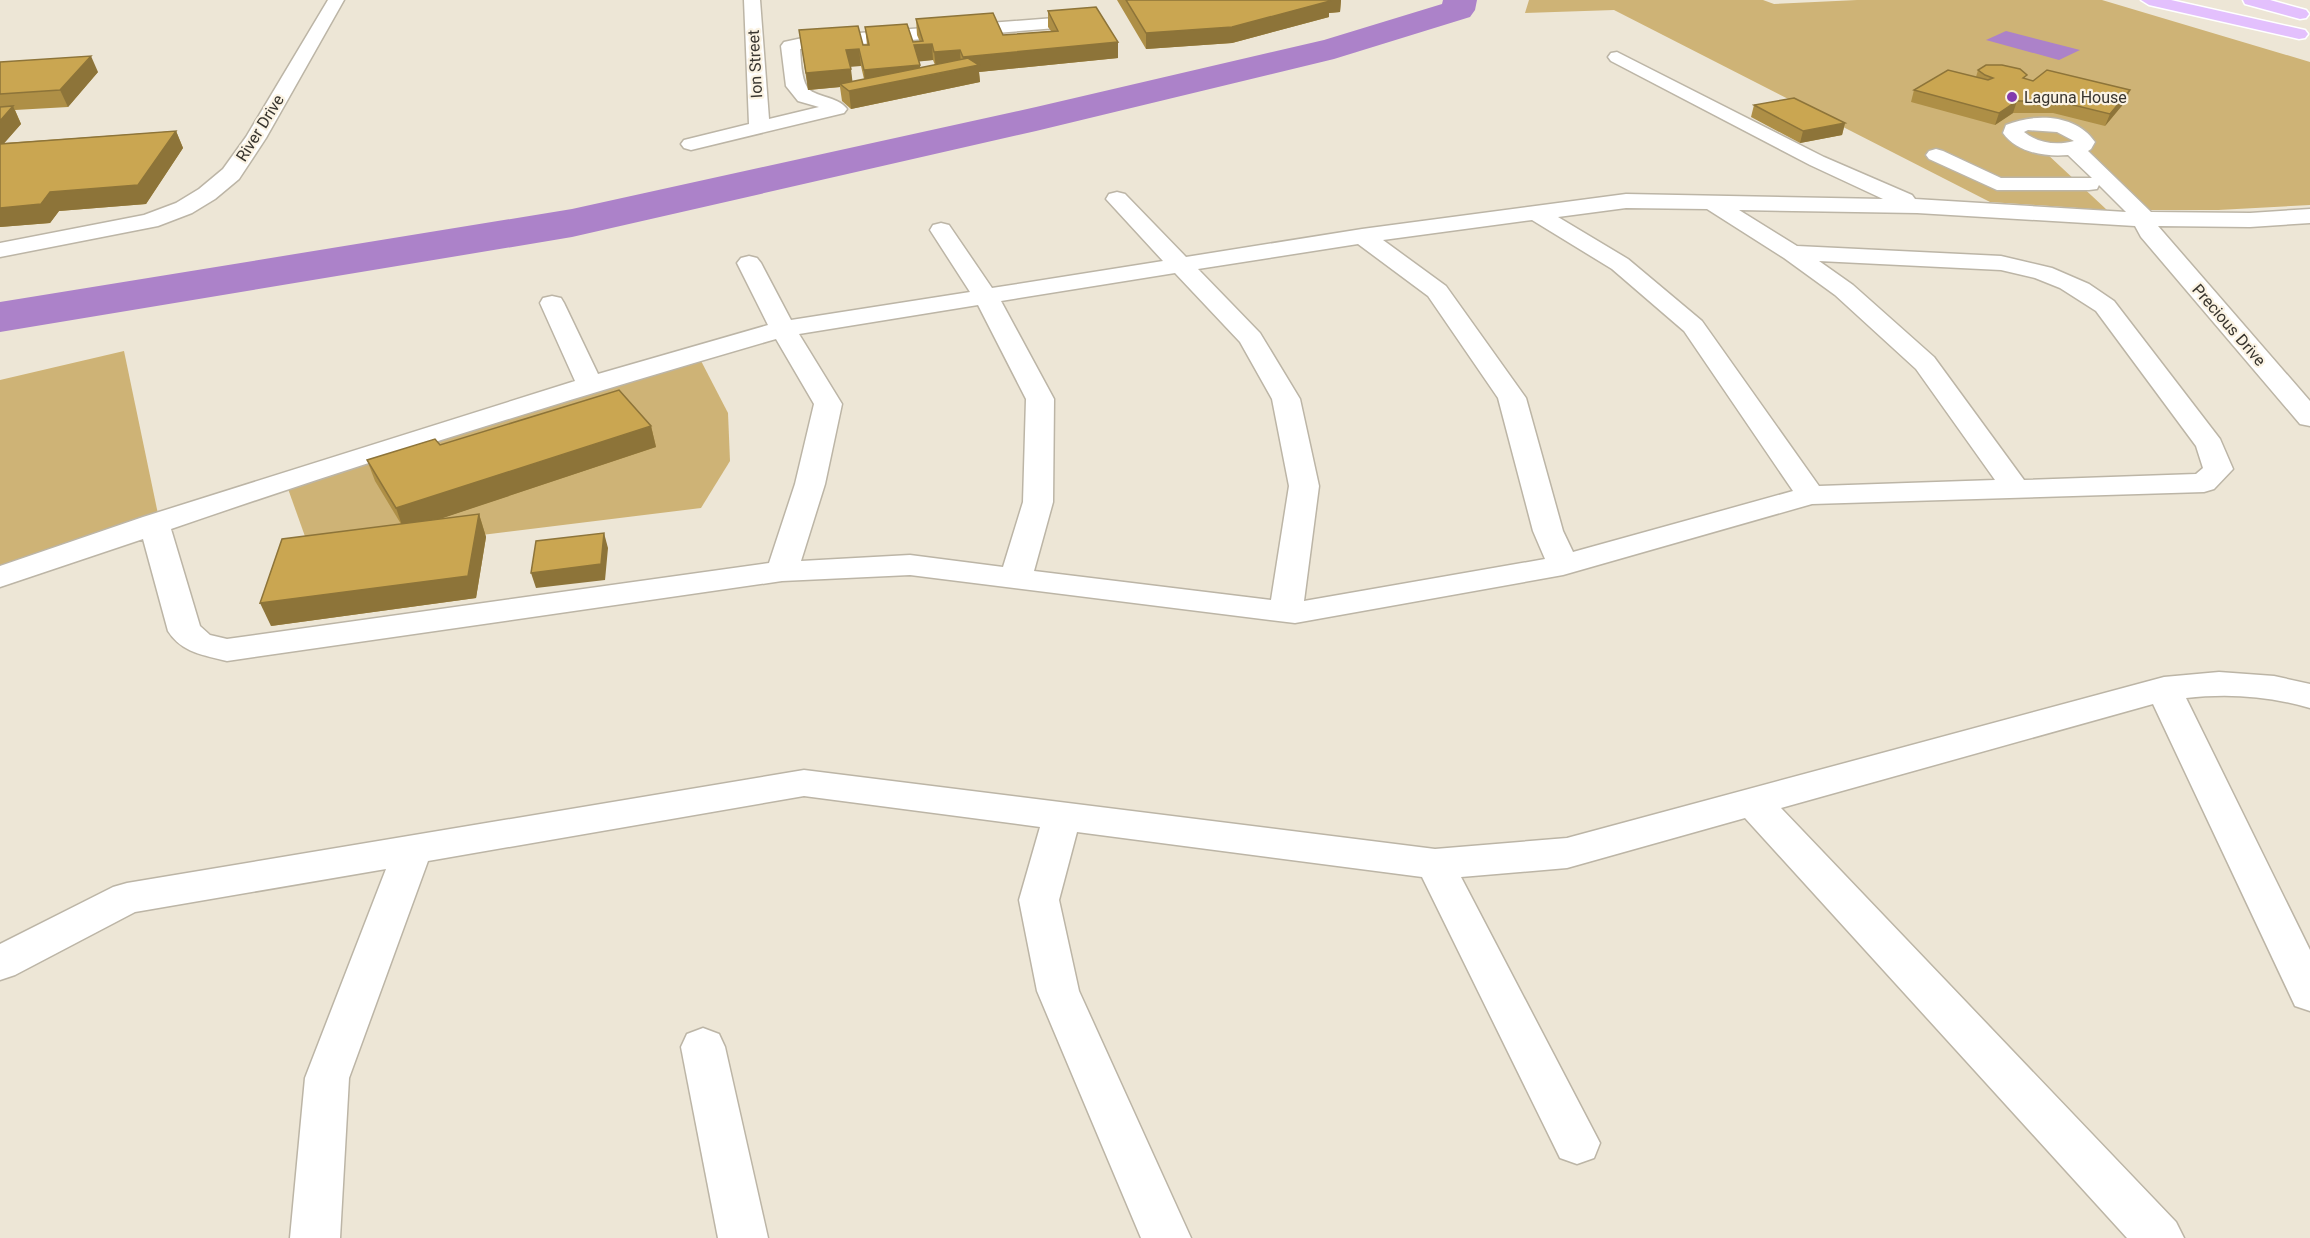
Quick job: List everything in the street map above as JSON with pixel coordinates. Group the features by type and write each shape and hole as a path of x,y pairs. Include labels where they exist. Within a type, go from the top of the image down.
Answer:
{"highway":[{"path":"2149,0 2304,36"},
{"path":"2180,0 2304,36"},
{"path":"2251,0 2310,16"},
{"path":"2264,0 2310,16"}],"street":[{"name":"River Drive","path":"0,250 150,221 184,208 207,194 231,174 256,138 336,0"},
{"name":"Ion Street","path":"752,0 759,128"},
{"name":"Ion Street","path":"691,144 837,109 818,99 805,97 796,86 790,46 807,42 1097,20"},
{"path":"1617,57 1817,161 1917,206"},
{"path":"2064,149 2113,186 2140,213 2139,223 2117,214 2089,184 2064,149"},
{"path":"1936,155 1997,184 2089,184"},
{"path":"2113,186 2144,186"},
{"path":"1117,199 1251,338 1286,399 1304,486 1286,612"},
{"path":"7,576 154,523 590,385 783,329 1362,237 1626,201 1917,206 2139,223 2310,216"},
{"path":"1711,202 1792,253 1844,290 1925,363 2016,489"},
{"path":"1536,213 1620,264 1693,326 1811,495"},
{"name":"Precious Drive","path":"2139,223 2310,418"},
{"path":"941,230 986,297 1040,399 1038,502 1016,578"},
{"path":"1362,237 1437,291 1512,398 1548,531 1563,565"},
{"path":"154,523 185,631 199,644 227,650 782,571 910,565 1295,613 1563,565 1811,495 2204,483 2218,469 2210,445 2105,306 2086,290 2059,277 2030,268 2001,263 1792,253"},
{"path":"749,263 783,329 828,404 810,484 782,571"},
{"path":"552,303 590,385"},
{"path":"0,963 127,898 804,783 1435,864 1567,853 2164,689 2196,684 2250,685 2310,696"},
{"path":"2164,689 2310,994"},
{"path":"1752,801 2159,1238"},
{"path":"1063,816 1051,850 1040,900 1058,992 1167,1238"},
{"path":"315,1238 327,1078 414,849"},
{"path":"1435,864 1577,1143"},
{"path":"703,1047 743,1238"}],"shaded area":[{"path":"1529,0 1763,0 1774,4 1857,0 2102,0 2310,62 2310,205 2218,210 2147,210 2088,152 2046,153 2107,210 1990,202 1614,10 1525,13"},
{"path":"2006,31 2080,50 2059,60 1986,40"},
{"path":"124,351 158,514 0,567 0,380"},
{"path":"699,357 728,413 730,461 701,508 312,556 287,486"}],"building":[{"path":"1126,0 1330,1 1232,27 1146,33"},
{"path":"1096,7 1118,42 963,57 960,50 934,52 932,44 914,45 920,65 864,70 859,49 846,50 851,69 806,73 799,30 858,26 863,45 869,45 865,27 907,24 913,42 923,41 916,19 993,13 1003,35 1058,31 1048,11"},
{"path":"91,56 60,90 0,94 0,62"},
{"path":"968,58 979,65 849,91 840,84"},
{"path":"1986,65 2002,65 2020,69 2027,75 2023,78 2033,81 2047,70 2130,90 2110,114 2057,101 2017,101 1999,113 1914,90 1948,70 1988,80 1993,78 1978,70"},
{"path":"1794,98 1845,123 1803,131 1754,105"},
{"path":"13,106 0,121 0,107"},
{"path":"176,131 138,185 50,192 41,204 0,208 0,144"},
{"path":"619,390 651,426 396,508 367,460 435,439 440,445"},
{"path":"479,514 468,576 260,603 282,539"},
{"path":"604,533 601,564 531,573 536,541"}],"waterway":[{"path":"0,317 572,223 1036,119 1334,48 1458,10 1460,0"}],"place":[{"name":"Laguna House","path":"2012,97"}]}
